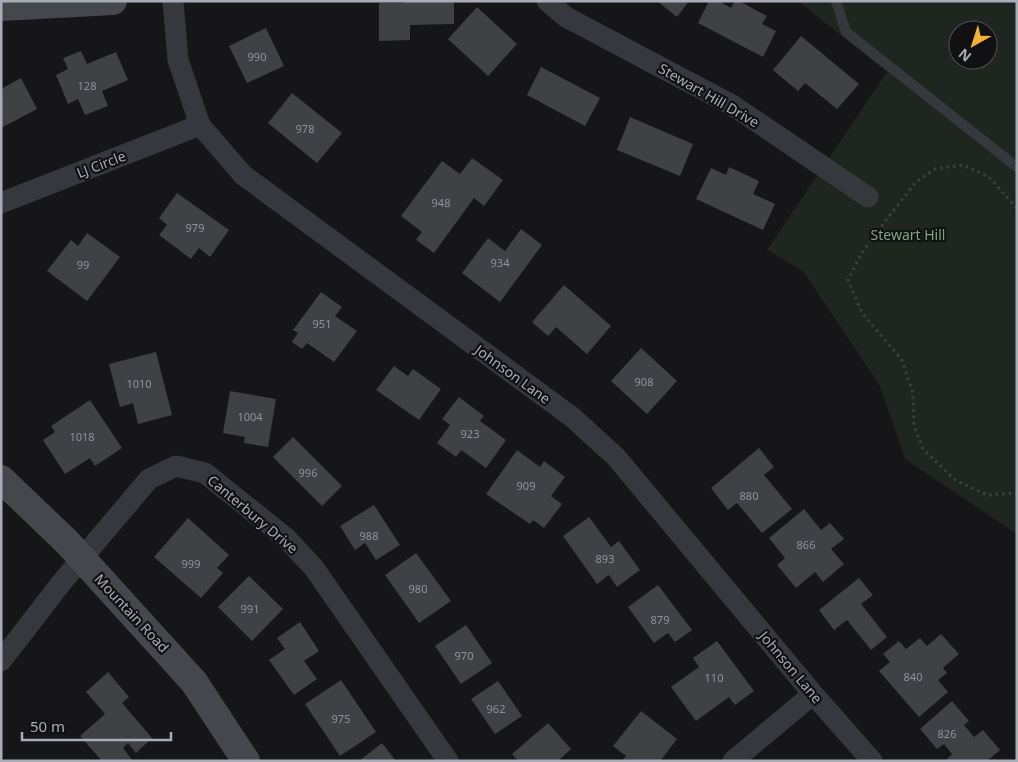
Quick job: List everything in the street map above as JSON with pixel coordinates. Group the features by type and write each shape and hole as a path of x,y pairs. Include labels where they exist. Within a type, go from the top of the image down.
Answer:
{"street":[{"path":"13,5 114,1"},
{"name":"Johnson Lane","path":"173,1 178,60 200,125 243,174 572,417 616,457 813,694 872,761"},
{"name":"Stewart Hill Drive","path":"547,1 566,17 732,105 868,196"},
{"name":"LJ Circle","path":"1,203 200,125"},
{"name":"Canterbury Drive","path":"1,661 148,479 176,466 205,474 286,538 314,568 448,761"},
{"name":"Mountain Road","path":"1,479 66,541 194,682 246,761"},
{"path":"733,761 813,694"}],"lane":[{"path":"836,1 846,32 1017,167"}],"path":[{"path":"1017,208 989,178 963,165 935,169 916,182 890,215 861,254 848,280 862,313 902,360 913,393 914,426 923,449 955,480 987,495 1017,493"}],"green space":[{"name":"Stewart Hill","path":"798,1 1017,1 1017,534 905,459 880,386 803,271 767,250 887,72"}],"building":[{"path":"404,1 454,1 454,24 410,25 410,40 379,41 379,3 404,3"},
{"path":"657,1 689,1 677,17"},
{"path":"709,1 719,1 731,8 735,1 739,1 767,16 762,24 776,31 763,57 698,23"},
{"path":"477,7 517,44 488,76 448,39"},
{"path":"266,28 284,66 247,83 229,46"},
{"path":"801,36 859,84 837,109 805,83 798,91 773,70"},
{"path":"81,51 87,64 116,52 128,80 102,91 108,106 85,115 78,99 68,104 56,75 68,69 63,58"},
{"path":"541,67 600,98 585,126 527,95"},
{"path":"21,78 37,109 1,128 1,89"},
{"path":"292,93 342,133 317,163 268,123"},
{"path":"630,117 693,144 680,176 617,150"},
{"path":"472,158 503,180 484,206 474,198 434,253 416,240 422,232 401,216 442,161 460,174"},
{"path":"729,167 759,181 753,194 775,204 763,230 696,199 711,168 726,175"},
{"path":"177,193 229,230 210,257 199,248 191,259 159,235 167,225 159,218"},
{"path":"521,229 542,245 500,302 462,273 488,238 505,251"},
{"path":"87,233 120,257 87,301 47,271 71,240 78,246"},
{"path":"564,285 611,326 587,354 556,327 548,336 532,322"},
{"path":"321,292 342,307 335,316 357,331 334,362 307,343 302,349 292,342 298,333 293,330"},
{"path":"641,348 677,381 647,414 611,381"},
{"path":"156,352 172,415 138,424 133,403 120,407 109,364"},
{"path":"394,366 408,376 413,369 441,389 419,420 376,390"},
{"path":"230,391 276,399 268,447 244,443 245,437 223,433"},
{"path":"459,397 484,416 480,421 506,440 486,468 461,450 456,457 437,443 450,425 442,419"},
{"path":"90,400 122,448 95,466 90,458 65,474 43,440 55,432 51,426"},
{"path":"293,437 342,486 322,506 273,457"},
{"path":"759,448 774,467 764,475 792,509 762,533 737,503 728,510 711,488"},
{"path":"517,450 540,467 544,461 565,477 551,496 562,504 544,528 533,520 530,524 486,494"},
{"path":"374,505 400,545 376,560 365,543 355,550 340,526"},
{"path":"804,509 821,530 830,523 844,539 831,549 844,564 823,582 815,572 796,588 777,565 785,558 769,538"},
{"path":"589,517 611,547 619,541 640,570 617,587 609,575 597,584 563,536"},
{"path":"188,518 229,555 217,568 223,573 201,598 154,557"},
{"path":"416,553 451,601 419,623 385,575"},
{"path":"249,576 283,609 252,641 218,607"},
{"path":"859,578 873,595 861,604 887,637 871,650 847,620 834,630 819,610"},
{"path":"658,585 692,630 675,642 668,633 654,643 628,607"},
{"path":"300,622 319,651 304,661 317,679 294,695 269,660 285,649 277,638"},
{"path":"466,625 492,663 461,684 435,646"},
{"path":"941,634 959,654 943,668 947,673 938,680 948,692 919,717 879,671 890,662 883,654 899,641 906,649 920,638 927,646"},
{"path":"717,641 754,691 735,705 729,697 696,721 671,687 699,667 693,658"},
{"path":"108,672 129,697 122,703 152,738 136,753 128,743 123,748 133,761 102,761 80,736 105,714 86,692"},
{"path":"341,680 376,732 340,756 305,704"},
{"path":"498,681 522,716 495,734 471,699"},
{"path":"952,701 969,721 964,725 974,737 983,730 1000,750 987,761 945,761 952,754 944,744 937,749 920,729"},
{"path":"641,711 677,739 660,761 622,761 626,756 613,746"},
{"path":"548,723 571,749 558,761 518,761 512,754"},
{"path":"382,743 396,761 359,761"}]}
